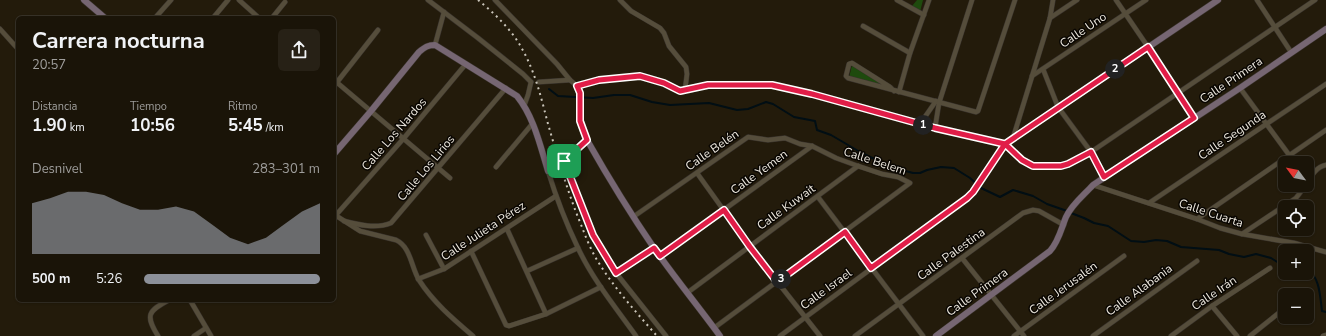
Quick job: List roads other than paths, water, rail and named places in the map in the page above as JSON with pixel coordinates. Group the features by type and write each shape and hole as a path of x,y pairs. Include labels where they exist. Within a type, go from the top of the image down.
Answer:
{"street":[{"path":"84,0 100,16"},
{"path":"157,16 171,0"},
{"path":"215,16 228,0"},
{"path":"238,0 257,16"},
{"path":"428,0 535,82 570,80"},
{"path":"495,0 577,86 580,93 580,121 587,140 633,217 654,248 720,336"},
{"path":"620,0 631,11 660,28 664,33 669,46 686,67 688,74 685,90"},
{"path":"897,0 924,15"},
{"path":"896,91 929,0"},
{"path":"920,124 942,97 972,0"},
{"path":"896,91 852,63 849,64 846,76 848,78 896,91 937,102 976,112 980,109 1015,0"},
{"path":"1013,138 1050,18 1053,0"},
{"path":"1050,18 1077,0"},
{"path":"1116,0 1194,118"},
{"name":"Calle Uno","path":"1032,76 1146,0"},
{"path":"1005,144 1218,0"},
{"path":"1257,0 1291,52"},
{"path":"577,86 599,80 640,76 664,83 678,90 708,85 772,85 812,94 935,128 1005,144 1022,160 1033,166 1061,166 1091,152 1177,92 1315,0"},
{"path":"274,16 285,2"},
{"path":"435,45 444,12"},
{"path":"863,26 910,53"},
{"path":"0,29 16,47"},
{"name":"Calle Primera","path":"936,336 1050,251 1057,242 1067,216 1074,205 1093,185 1326,29"},
{"path":"336,82 378,30"},
{"path":"336,152 419,52 426,46 435,45 465,65 516,94 533,123 556,196 578,248 601,287 636,336"},
{"name":"Calle Los Nardos","path":"336,213 404,138 465,65"},
{"path":"1043,69 1058,107 1091,152 1104,177"},
{"path":"524,106 535,82"},
{"path":"336,84 404,138 450,178"},
{"name":"Calle Segunda","path":"1149,203 1326,84"},
{"name":"Calle Los Lirios","path":"344,221 363,226 391,224 506,88"},
{"path":"1240,88 1289,155"},
{"path":"935,128 937,102"},
{"path":"496,167 533,123"},
{"path":"1197,219 1326,130"},
{"name":"Calle Belén","path":"633,217 748,137 768,140 785,138 800,144 812,146"},
{"path":"548,171 564,161 587,140"},
{"name":"Calle Israel","path":"780,336 967,198 973,192 1005,144"},
{"name":"Calle Belem","path":"812,146 836,158 882,174 898,177 910,183 845,232"},
{"name":"Calle Yemen","path":"660,256 812,146"},
{"path":"564,161 593,235 616,273 666,336"},
{"path":"1314,171 1326,165"},
{"name":"Calle Kuwait","path":"687,293 858,166"},
{"path":"697,173 750,247 820,336"},
{"name":"Calle Cuarta","path":"1093,185 1220,228 1242,234 1294,243 1326,252"},
{"path":"1242,234 1296,198 1300,192"},
{"name":"Calle Julieta Pérez","path":"418,279 444,269 556,196"},
{"path":"818,197 923,336"},
{"name":"Calle Palestina","path":"855,336 1023,213 1033,210 1038,211 1064,224"},
{"path":"336,215 360,231 396,240 402,243 418,279 438,304 473,336"},
{"path":"507,229 546,314"},
{"path":"714,328 845,232"},
{"path":"426,235 444,269"},
{"path":"527,271 578,248"},
{"path":"616,273 654,248"},
{"path":"471,251 506,325 509,326 546,314 601,287"},
{"name":"Calle Jerusalén","path":"1014,336 1124,256"},
{"path":"962,258 1024,336"},
{"name":"Calle Alabania","path":"1093,336 1197,261"},
{"name":"Calle Irán","path":"1171,336 1212,306 1270,268"},
{"path":"158,336 149,317 153,310 166,302"},
{"path":"191,302 211,336"},
{"path":"1212,306 1237,336"},
{"path":"1250,336 1278,314"},
{"path":"194,336 206,328"}],"waterway":[{"path":"549,89 558,96 593,98 614,95 630,95 652,102 670,105 709,103 737,110 748,109 766,102 773,104 794,117 815,121 817,130 831,135 860,152 891,167 913,173 920,173 941,167 954,168 970,178 981,188 1000,197 1013,190 1033,196 1047,204 1067,211"},
{"path":"1071,213 1094,223 1108,226 1131,241 1167,241 1181,247 1219,250 1244,257 1256,254 1271,258 1278,262"},
{"path":"1314,276 1320,293 1322,311 1326,312"}],"railway":[{"path":"478,0 507,28 526,56 537,84 568,189 585,235 595,256 618,290 657,336"}]}
